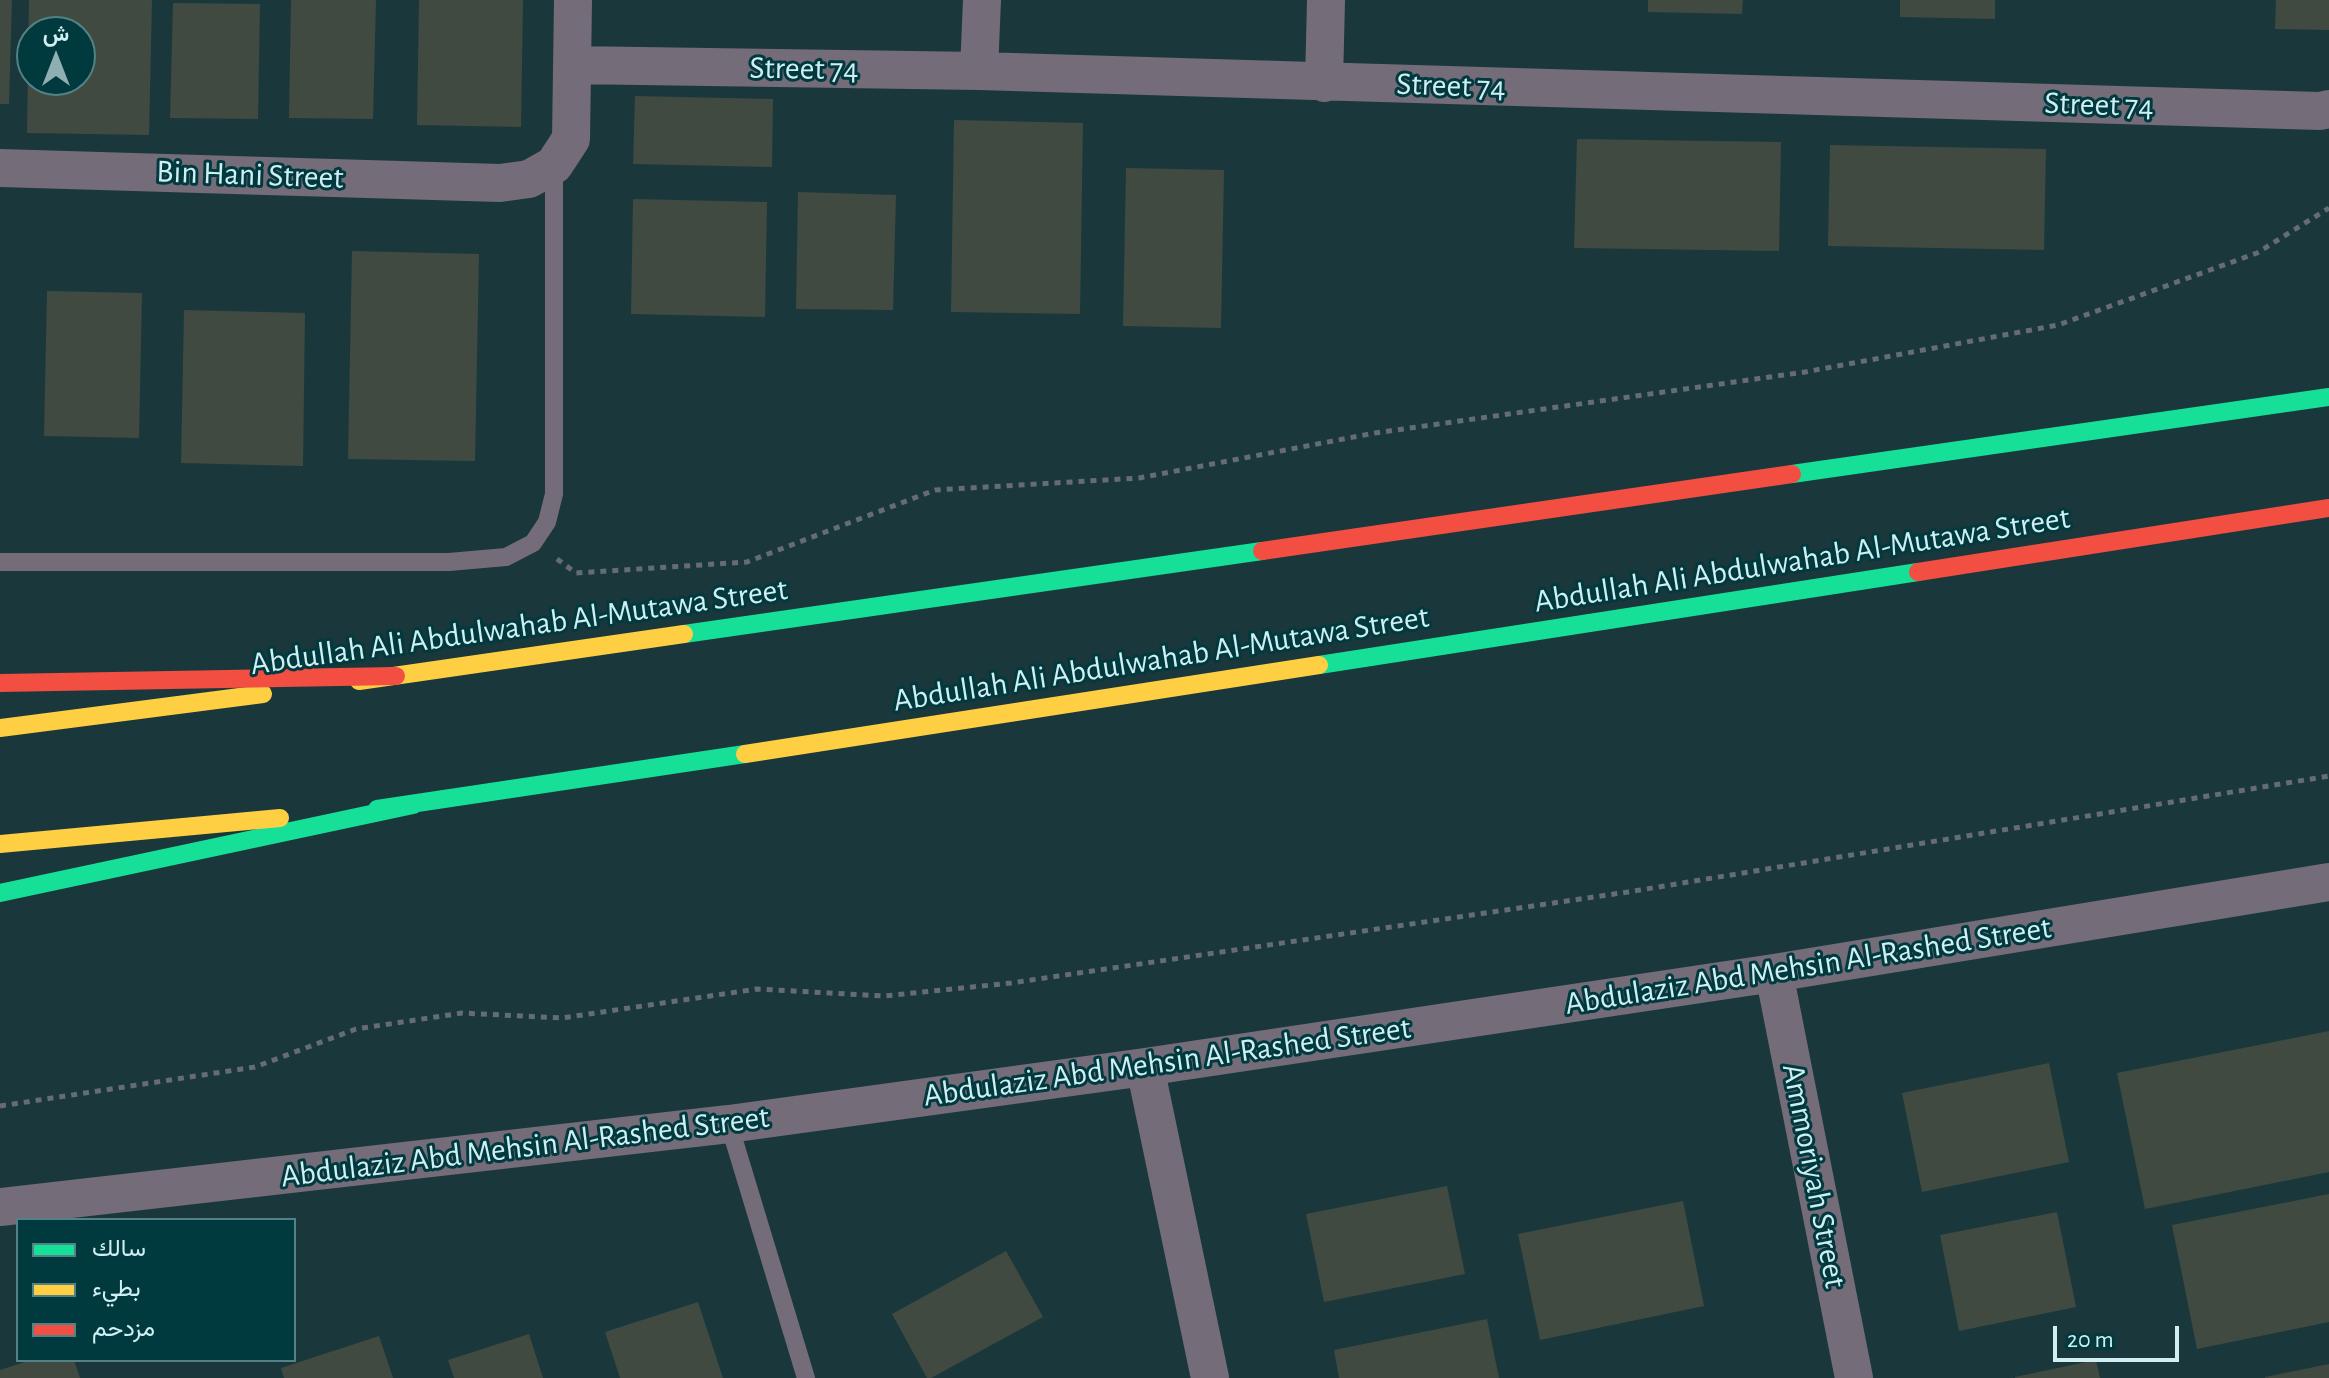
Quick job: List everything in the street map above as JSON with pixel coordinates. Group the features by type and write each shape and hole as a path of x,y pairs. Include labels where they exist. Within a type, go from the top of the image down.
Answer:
{"main road":[{"path":"2270,406 2329,388"},
{"name":"Abdullah Ali Abdulwahab Al-Mutawa Street","path":"0,728 396,676 2329,397"},
{"name":"Abdullah Ali Abdulwahab Al-Mutawa Street","path":"0,844 413,805 2329,508"},
{"path":"0,683 396,676"},
{"path":"0,893 413,805"}],"street":[{"path":"554,165 571,139 573,0"},
{"path":"979,71 982,0"},
{"path":"1324,83 1326,0"},
{"name":"Street 74","path":"573,65 979,71 2329,109"},
{"name":"Bin Hani Street","path":"0,168 500,183 529,179 554,165"},
{"name":"Abdulaziz Abd Mehsin Al-Rashed Street","path":"0,1207 729,1124 1145,1067 1774,973 2329,882"},
{"name":"Ammoriyah Street","path":"1774,973 1854,1378"},
{"path":"1145,1067 1210,1378"}],"lane":[{"path":"0,562 449,562 506,557 533,543 547,522 554,494 554,165"},
{"path":"729,1124 806,1378"}],"path":[{"path":"533,543 576,573 747,562 935,490 1139,478 1375,433 1805,372 2058,325 2257,253 2329,208"},
{"path":"0,1106 255,1067 356,1029 462,1013 562,1018 757,989 884,996 1011,983 1643,890 2329,776"}],"building":[{"path":"0,0 12,0 9,104 0,104"},
{"path":"29,0 152,0 149,135 27,133 28,96 96,96 96,16 29,16"},
{"path":"291,0 376,0 373,119 289,118"},
{"path":"419,0 523,0 521,127 417,125"},
{"path":"1648,0 1743,0 1742,14 1648,12"},
{"path":"1900,0 1995,0 1995,19 1900,17"},
{"path":"2276,0 2329,0 2329,30 2275,29"},
{"path":"173,3 260,4 258,119 170,118"},
{"path":"635,96 773,99 772,167 633,164"},
{"path":"954,120 1083,123 1080,314 951,312"},
{"path":"1577,139 1781,142 1779,251 1574,248"},
{"path":"1830,145 2046,149 2044,250 1828,246"},
{"path":"1126,168 1224,170 1221,328 1123,326"},
{"path":"798,192 896,195 893,310 796,309"},
{"path":"633,199 767,202 765,317 631,314"},
{"path":"352,251 479,254 475,461 348,459"},
{"path":"47,291 142,293 139,438 44,436"},
{"path":"184,310 305,313 303,466 181,463"},
{"path":"2329,1031 2329,1172 2145,1209 2117,1073"},
{"path":"2049,1063 2069,1162 1922,1192 1902,1093"},
{"path":"1447,1186 1465,1274 1324,1302 1306,1214"},
{"path":"2329,1194 2329,1322 2197,1349 2172,1225"},
{"path":"1683,1201 1704,1306 1540,1340 1518,1234"},
{"path":"2057,1212 2076,1307 1959,1331 1940,1235"},
{"path":"1006,1251 1043,1317 927,1378 892,1314"},
{"path":"698,1302 723,1378 620,1378 605,1332"},
{"path":"1487,1319 1499,1378 1339,1378 1334,1350"},
{"path":"529,1334 543,1378 454,1378 448,1360"},
{"path":"379,1336 393,1378 284,1378 281,1368"},
{"path":"2096,1360 2100,1378 2015,1378 2015,1377"},
{"path":"25,1362 75,1362 80,1378 0,1378 0,1370"},
{"path":"2329,1364 2329,1378 2265,1378 2265,1377"}],"traffic: fast":[{"path":"1792,474 2329,397"},
{"path":"684,634 1262,551"},
{"path":"1319,665 1918,572"},
{"path":"377,809 745,754"},
{"path":"0,893 413,805"}],"traffic: slow":[{"path":"359,681 684,634"},
{"path":"745,754 1319,665"},
{"path":"0,728 263,694"},
{"path":"0,844 280,818"}],"traffic: jam":[{"path":"1262,551 1792,474"},
{"path":"1918,572 2329,508"},
{"path":"0,683 396,676"}]}
